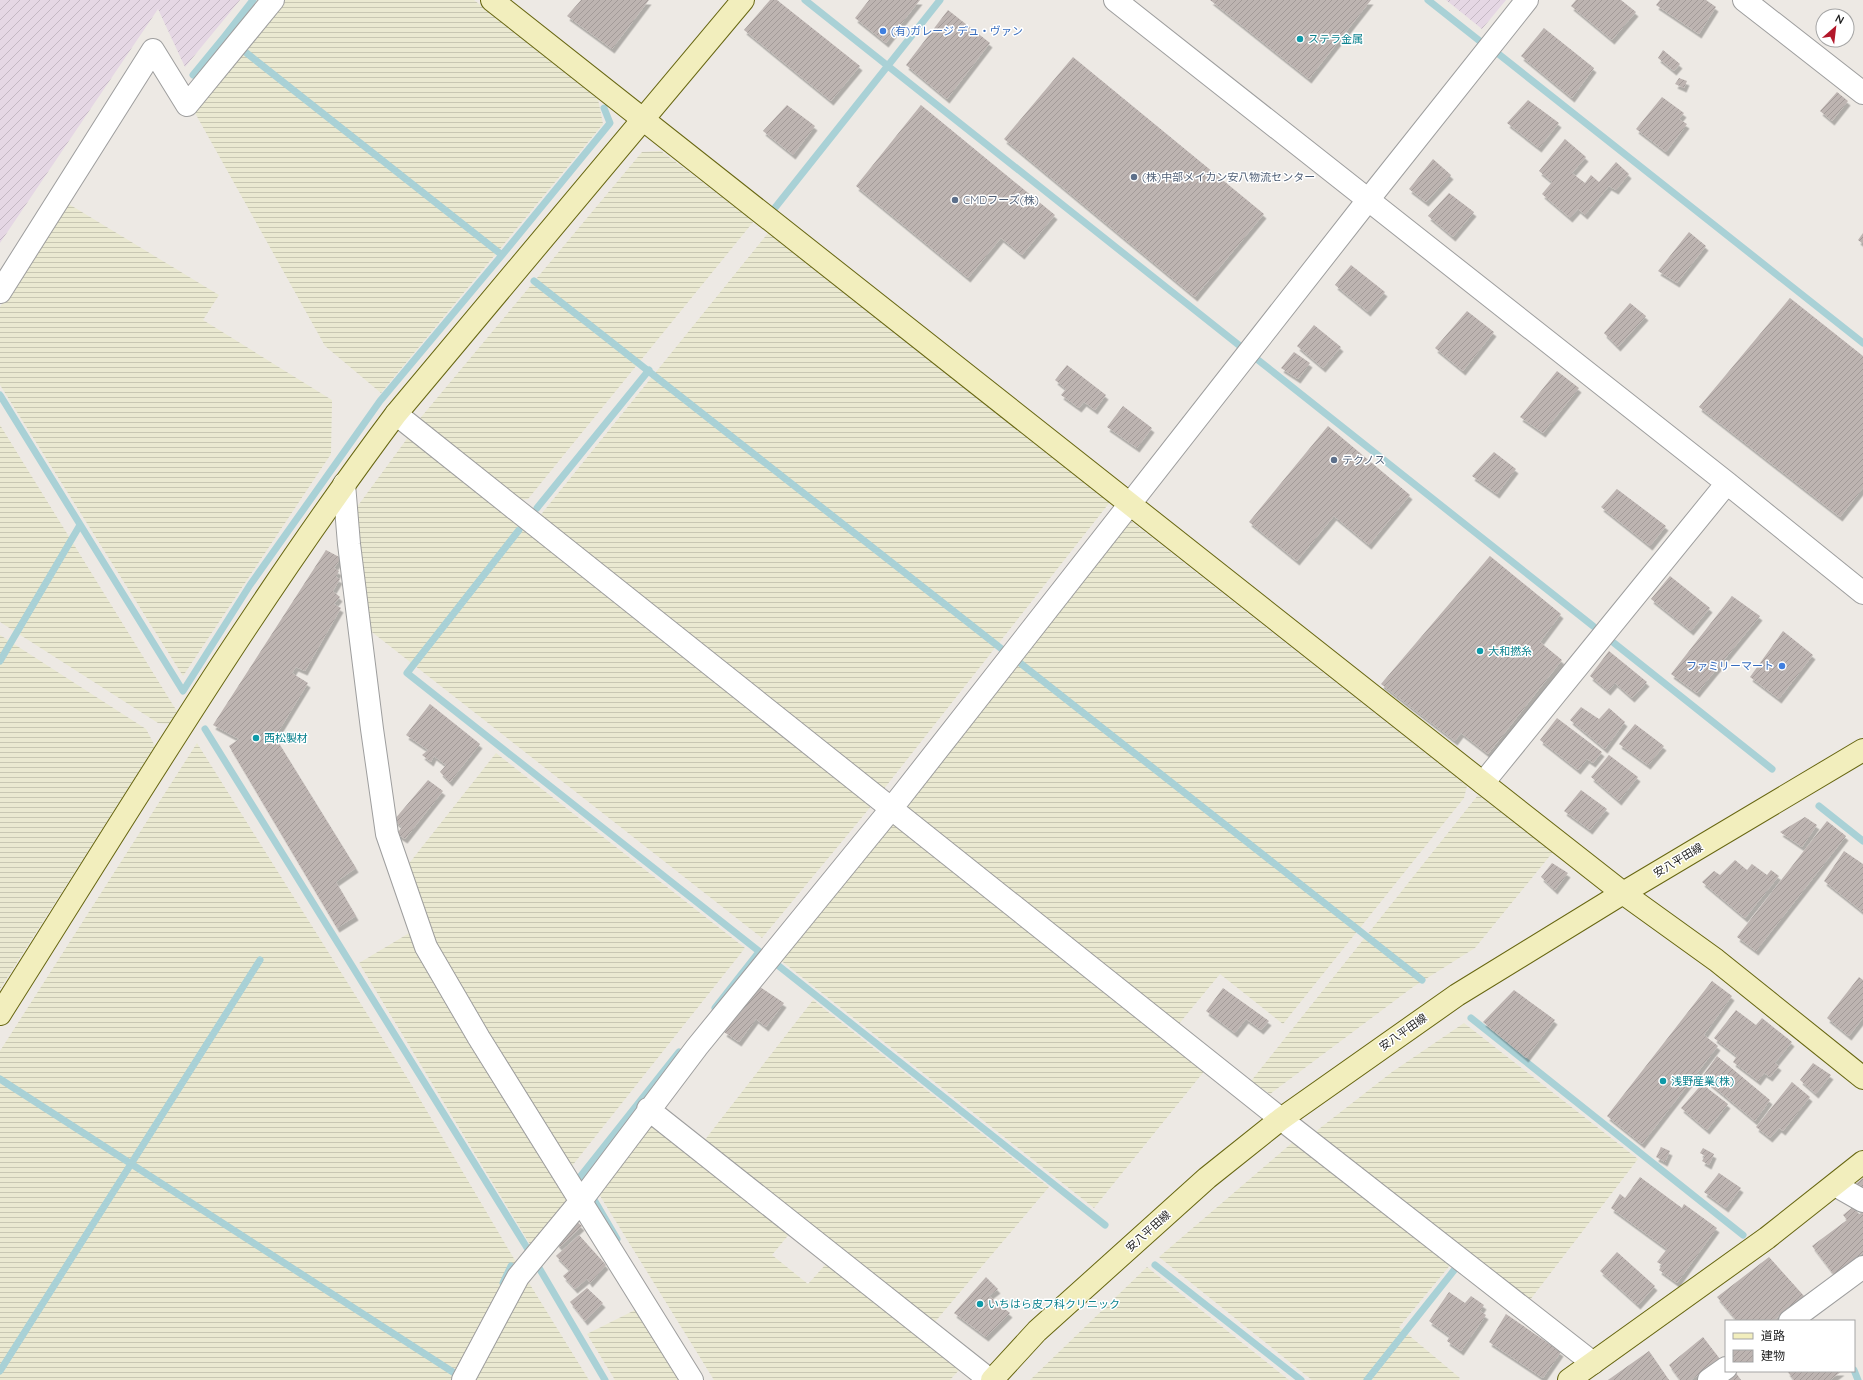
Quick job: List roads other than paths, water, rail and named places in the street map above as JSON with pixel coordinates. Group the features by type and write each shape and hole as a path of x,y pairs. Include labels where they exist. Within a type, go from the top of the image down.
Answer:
{"street":[{"path":"0,292 153,50 187,106 273,0"},
{"path":"492,0 1483,783 1623,892 1716,960 1863,1078"},
{"path":"0,1014 281,574 344,484 396,414 743,0"},
{"path":"1115,0 1727,483 1863,593"},
{"path":"463,1380 518,1277 580,1202 648,1109 892,809 1368,200 1527,0"},
{"path":"1744,0 1863,93"},
{"path":"396,414 1281,1119 1593,1363"},
{"path":"1483,783 1727,483"},
{"path":"344,484 349,544 372,729 387,834 426,947 479,1038 692,1380"},
{"name":"安八平田線","path":"991,1380 1049,1320 1207,1178 1281,1119 1457,995 1623,892 1863,750"},
{"path":"648,1109 991,1380"},
{"path":"1569,1380 1767,1238 1863,1162"},
{"path":"1835,1184 1863,1201"},
{"path":"1791,1320 1863,1267"},
{"path":"1710,1380 1725,1369"}],"waterway":[{"path":"253,0 225,36 502,255 610,123 604,108"},
{"path":"805,0 1240,346"},
{"path":"774,209 940,0"},
{"path":"1428,0 1481,42"},
{"path":"193,75 225,36"},
{"path":"1496,52 1863,343"},
{"path":"0,395 183,691 250,585 380,401 502,255"},
{"path":"534,281 1003,650"},
{"path":"1253,356 1593,626"},
{"path":"537,508 649,370"},
{"path":"0,661 80,525"},
{"path":"519,530 407,673 765,956"},
{"path":"1614,643 1772,769"},
{"path":"1015,659 1422,980"},
{"path":"205,729 529,1251"},
{"path":"1819,806 1863,841"},
{"path":"715,1008 759,952"},
{"path":"0,1371 260,960"},
{"path":"775,963 1105,1225"},
{"path":"1471,1018 1743,1235"},
{"path":"583,1183 580,1177 679,1052"},
{"path":"0,1079 462,1378"},
{"path":"593,1198 617,1239"},
{"path":"535,1261 605,1380"},
{"path":"1155,1265 1301,1380"},
{"path":"503,1283 511,1266"},
{"path":"1367,1380 1455,1269"},
{"path":"1855,1372 1858,1380"}],"place":[{"name":"(有)ガレージ デュ・ヴァン","path":"883,31"},
{"name":"ステラ金属","path":"1300,39"},
{"name":"(株)中部メイカン安八物流センター","path":"1134,177"},
{"name":"CMDフーズ(株)","path":"955,200"},
{"name":"テクノス","path":"1334,460"},
{"name":"大和撚糸","path":"1480,651"},
{"name":"ファミリーマート","path":"1782,666"},
{"name":"西松製材","path":"256,738"},
{"name":"浅野産業(株)","path":"1663,1081"},
{"name":"いちはら皮フ科クリニック","path":"980,1304"}]}
